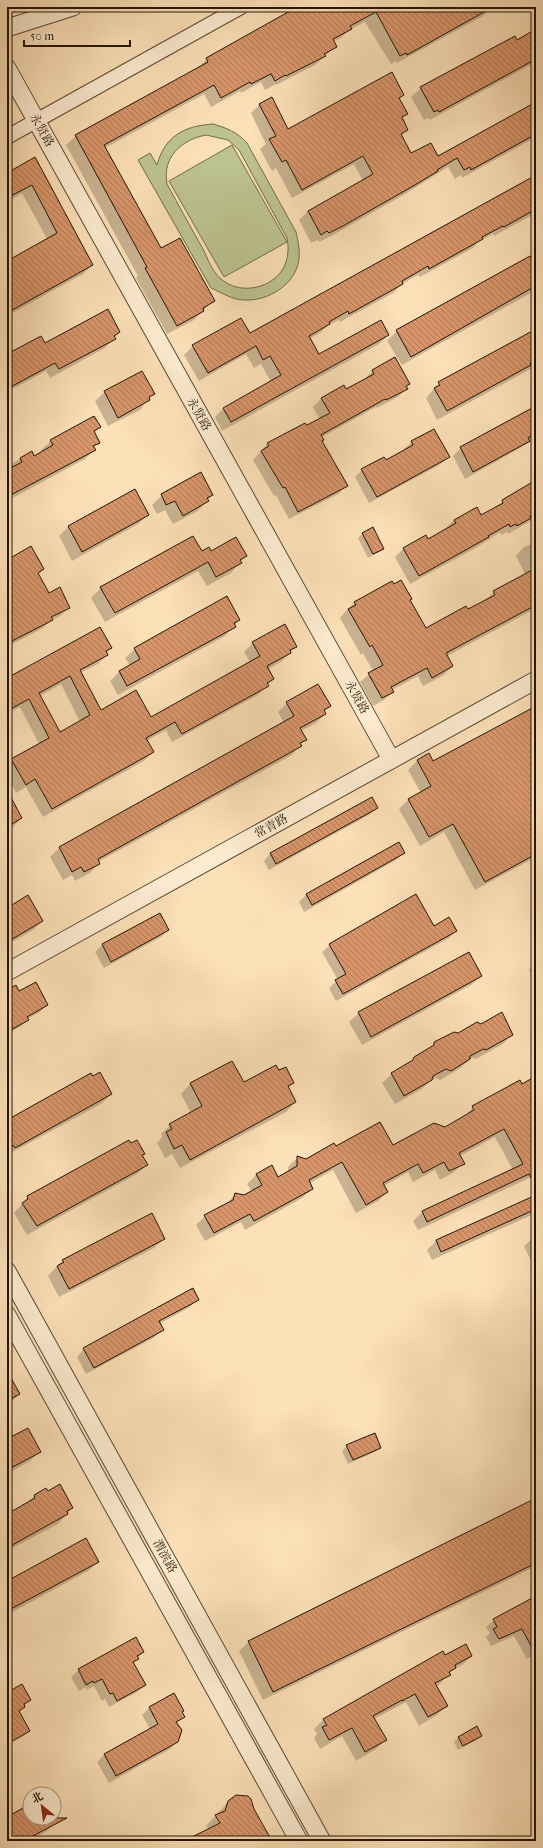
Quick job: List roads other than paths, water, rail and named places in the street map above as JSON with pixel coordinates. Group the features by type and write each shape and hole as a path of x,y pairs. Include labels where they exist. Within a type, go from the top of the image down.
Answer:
{"street":[{"path":"7,28 73,7"},
{"path":"7,137 241,7"},
{"name":"永贤路","path":"7,68 391,760"},
{"name":"常青路","path":"7,972 536,680"},
{"name":"渭滨路","path":"7,1271 322,1841"},
{"name":"渭滨路","path":"7,1315 300,1841"}]}
